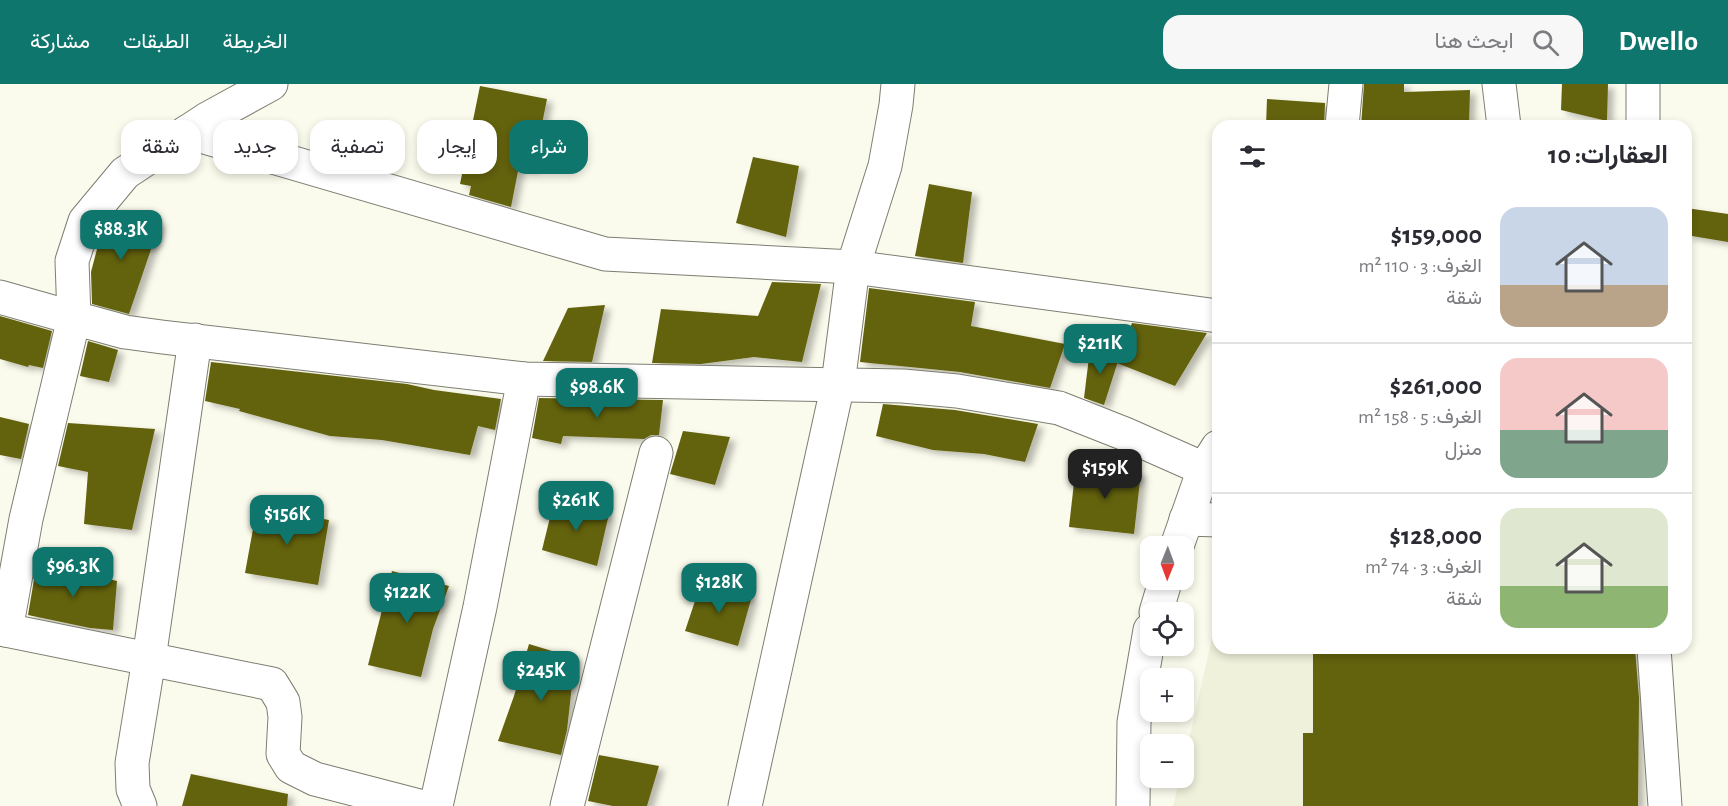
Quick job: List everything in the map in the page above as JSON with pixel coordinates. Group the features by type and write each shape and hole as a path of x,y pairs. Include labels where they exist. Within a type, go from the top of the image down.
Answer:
{"street":[{"path":"201,124 271,84"},
{"path":"745,806 838,384 853,267 885,166 898,84"},
{"path":"1343,120 1346,84"},
{"path":"1499,84 1503,120"},
{"path":"1642,84 1643,120"},
{"path":"201,136 605,254 853,267 1212,315"},
{"path":"124,174 85,221 72,261 74,318 13,517 3,630 272,684 283,702 285,717 283,754 291,767 315,779 419,806"},
{"path":"0,297 125,332 524,379 903,386 957,391 1059,408 1125,434 1211,458 1194,528"},
{"path":"140,806 133,789 132,763 195,340"},
{"path":"436,806 480,607 524,379"},
{"path":"567,806 656,453"},
{"path":"1654,654 1665,806"},
{"path":"1133,806 1134,722 1145,656"}],"shaded area":[{"path":"1212,638 1212,654 1624,654 1632,806 1173,806 1177,788 1194,788 1194,734 1190,734"}],"building":[{"path":"1364,84 1404,84 1404,92 1470,90 1469,120 1361,120"},
{"path":"1562,84 1608,84 1607,120 1561,110"},
{"path":"480,86 547,99 543,120 509,120 509,174 517,174 511,207 469,195 471,186 460,184 462,174 497,174 497,120 473,120"},
{"path":"1267,99 1325,103 1324,120 1266,120"},
{"path":"753,157 799,166 786,237 736,223"},
{"path":"929,184 972,192 963,263 915,256"},
{"path":"1692,209 1728,214 1728,242 1692,236"},
{"path":"117,211 160,223 129,314 92,304 91,272 102,230"},
{"path":"772,282 821,284 802,362 754,357 701,364 652,363 661,309 758,316"},
{"path":"869,288 975,302 971,326 1065,344 1050,388 960,372 860,362"},
{"path":"605,305 592,362 543,361 568,308"},
{"path":"0,316 52,331 43,368 29,365 28,367 0,359"},
{"path":"1132,323 1207,333 1175,386 1117,363"},
{"path":"88,341 118,350 109,382 80,376"},
{"path":"1090,349 1120,355 1104,405 1084,398"},
{"path":"211,362 407,384 501,399 495,430 478,426 470,455 382,440 330,436 205,401"},
{"path":"539,398 663,400 659,435 651,435 644,439 563,436 561,444 532,438"},
{"path":"883,404 955,410 1038,424 1025,462 984,454 933,450 876,436"},
{"path":"0,417 29,424 21,459 0,455"},
{"path":"68,423 155,429 132,530 84,524 88,472 58,466"},
{"path":"683,431 730,437 715,485 670,474"},
{"path":"1076,465 1141,472 1134,534 1069,527"},
{"path":"555,497 609,514 597,566 542,550"},
{"path":"257,507 329,520 318,585 245,573"},
{"path":"37,562 117,581 113,630 90,628 28,615"},
{"path":"392,571 449,586 433,629 421,677 368,665"},
{"path":"701,583 752,596 738,646 685,631"},
{"path":"529,644 575,658 567,730 561,755 498,741"},
{"path":"1313,654 1635,654 1639,698 1638,806 1303,806 1303,733 1313,733"},
{"path":"599,755 659,766 647,806 613,806 588,801"},
{"path":"191,774 288,794 287,806 182,806"}]}
